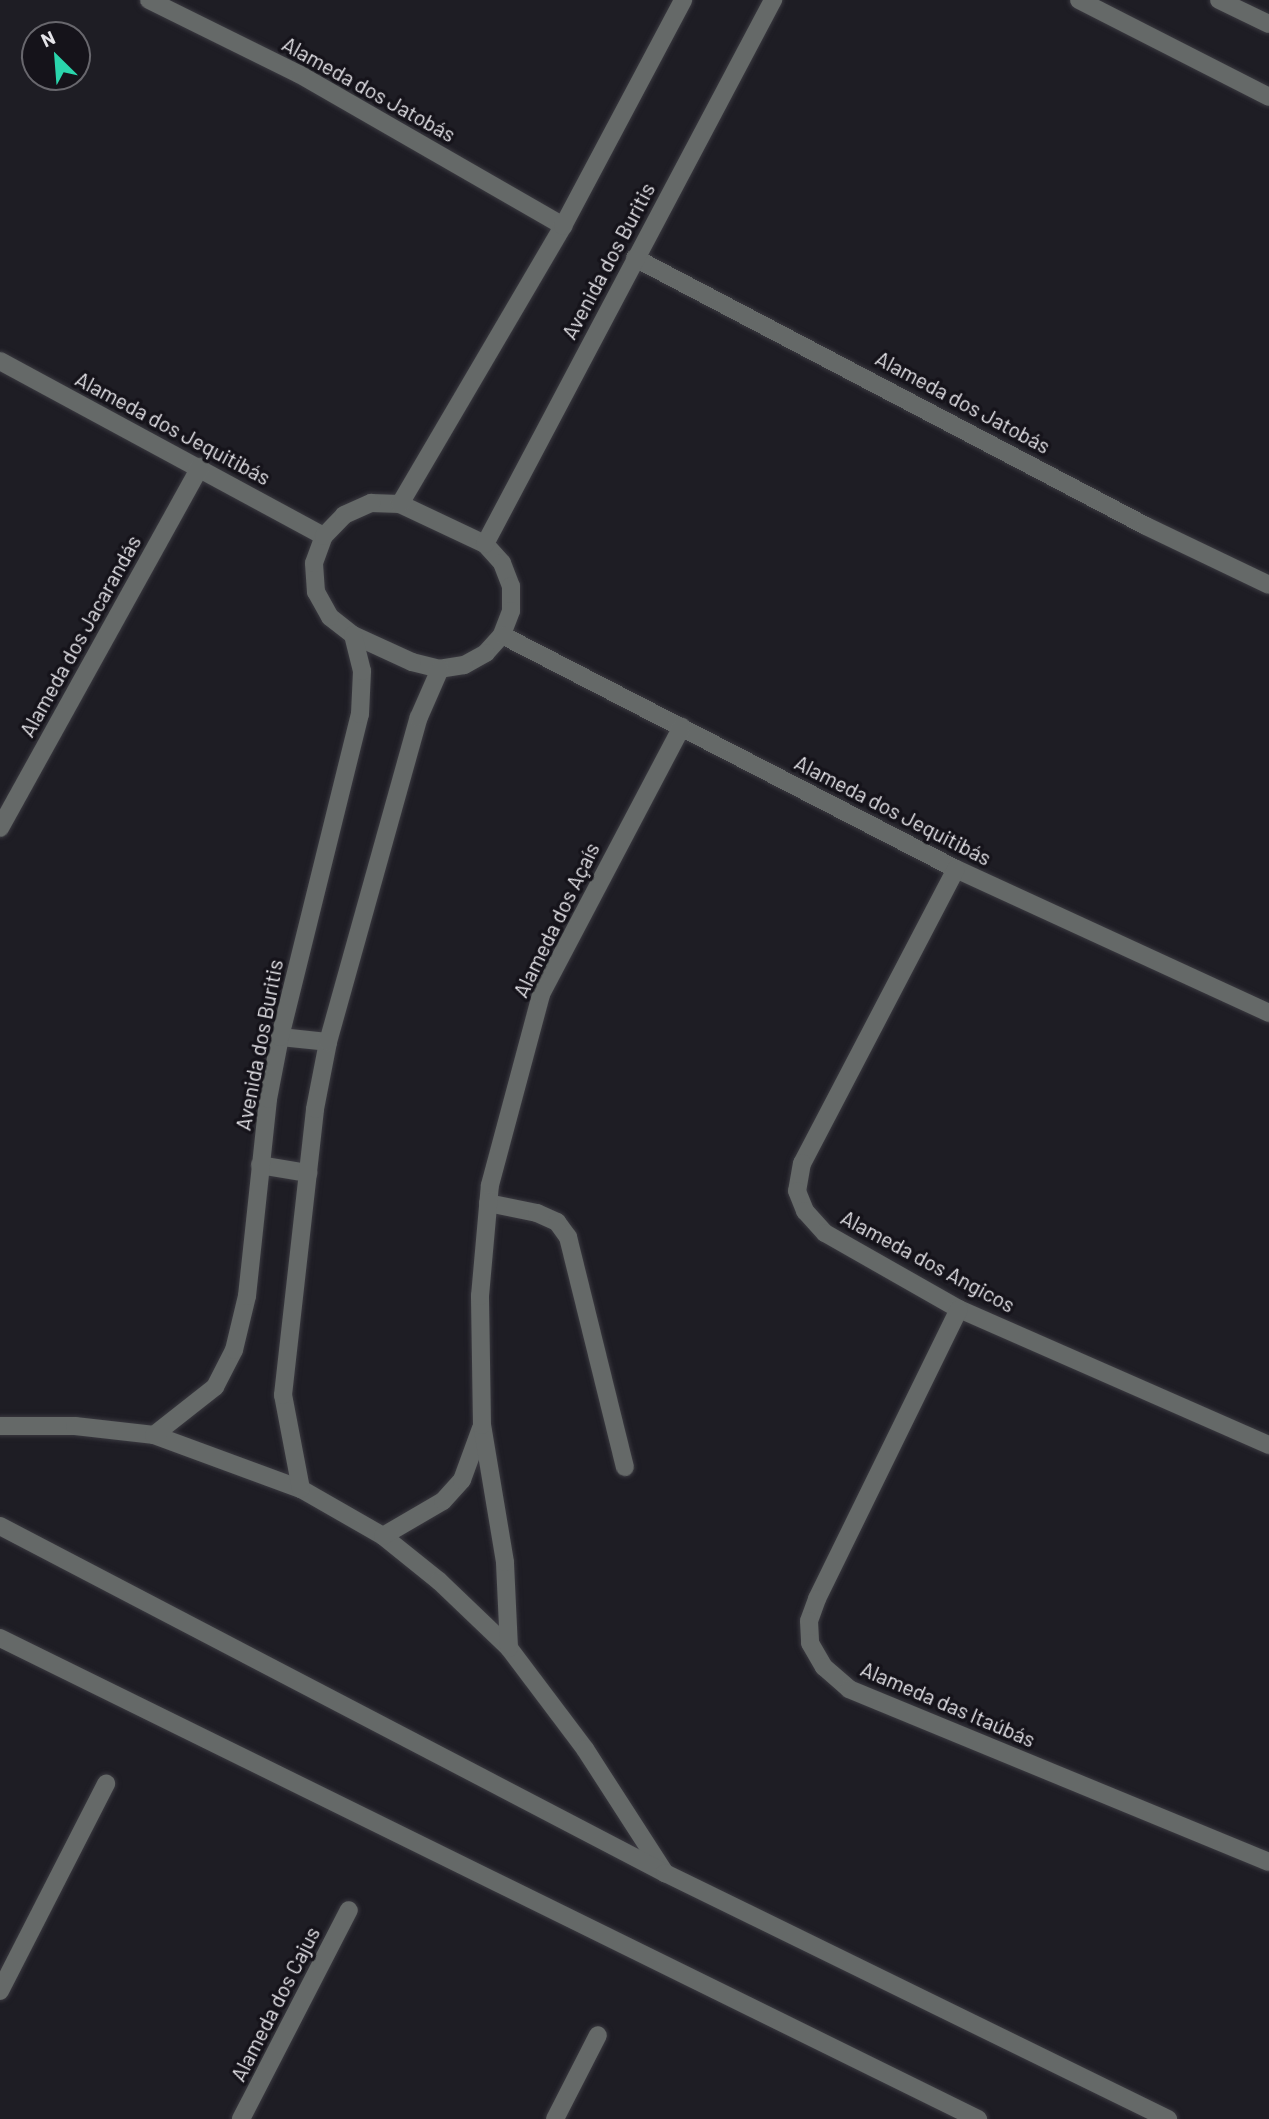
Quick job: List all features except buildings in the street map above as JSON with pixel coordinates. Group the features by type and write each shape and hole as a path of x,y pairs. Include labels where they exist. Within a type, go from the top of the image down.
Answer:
{"street":[{"name":"Alameda dos Jatobás","path":"149,0 299,74 563,226"},
{"path":"400,505 563,226 683,0"},
{"name":"Avenida dos Buritis","path":"485,544 773,0"},
{"path":"1079,0 1269,97"},
{"path":"1219,0 1269,24"},
{"name":"Alameda dos Jatobás","path":"635,258 1269,585"},
{"name":"Alameda dos Jequitibás","path":"0,361 324,536"},
{"name":"Alameda dos Jacarandás","path":"0,828 5,807 200,467"},
{"path":"371,503 400,505 485,544 502,563 511,586 511,611 502,635 486,653 464,665 440,669 353,635 330,617 316,592 314,563 324,536 344,514 371,503"},
{"name":"Avenida dos Buritis","path":"154,1435 215,1387 234,1350 247,1296 260,1165 280,1037 360,714 362,671 353,635"},
{"name":"Alameda dos Jequitibás","path":"502,635 956,869 1269,1013"},
{"path":"301,1489 283,1395 308,1173 328,1042 419,717 440,669"},
{"name":"Alameda dos Açaís","path":"482,1425 480,1296 489,1194 541,994 682,727"},
{"name":"Alameda dos Angicos","path":"956,869 802,1164 797,1191 805,1210 825,1233 959,1309 1269,1445"},
{"path":"280,1037 328,1042"},
{"path":"260,1165 308,1173"},
{"path":"489,1194 557,1222 568,1237 625,1467"},
{"name":"Alameda das Itaúbás","path":"959,1309 817,1599 809,1621 810,1643 824,1667 849,1689 1269,1862"},
{"path":"383,1536 449,1494 462,1480 482,1425"},
{"path":"482,1425 505,1562 509,1648"},
{"path":"0,1426 75,1426 154,1435 301,1489 383,1536 439,1581 509,1648 577,1738 666,1873"},
{"path":"0,1526 666,1873 1168,2119"},
{"path":"0,1638 978,2119"},
{"path":"0,1991 106,1784"},
{"name":"Alameda dos Cajus","path":"241,2119 349,1910"},
{"path":"555,2119 598,2035"}]}
